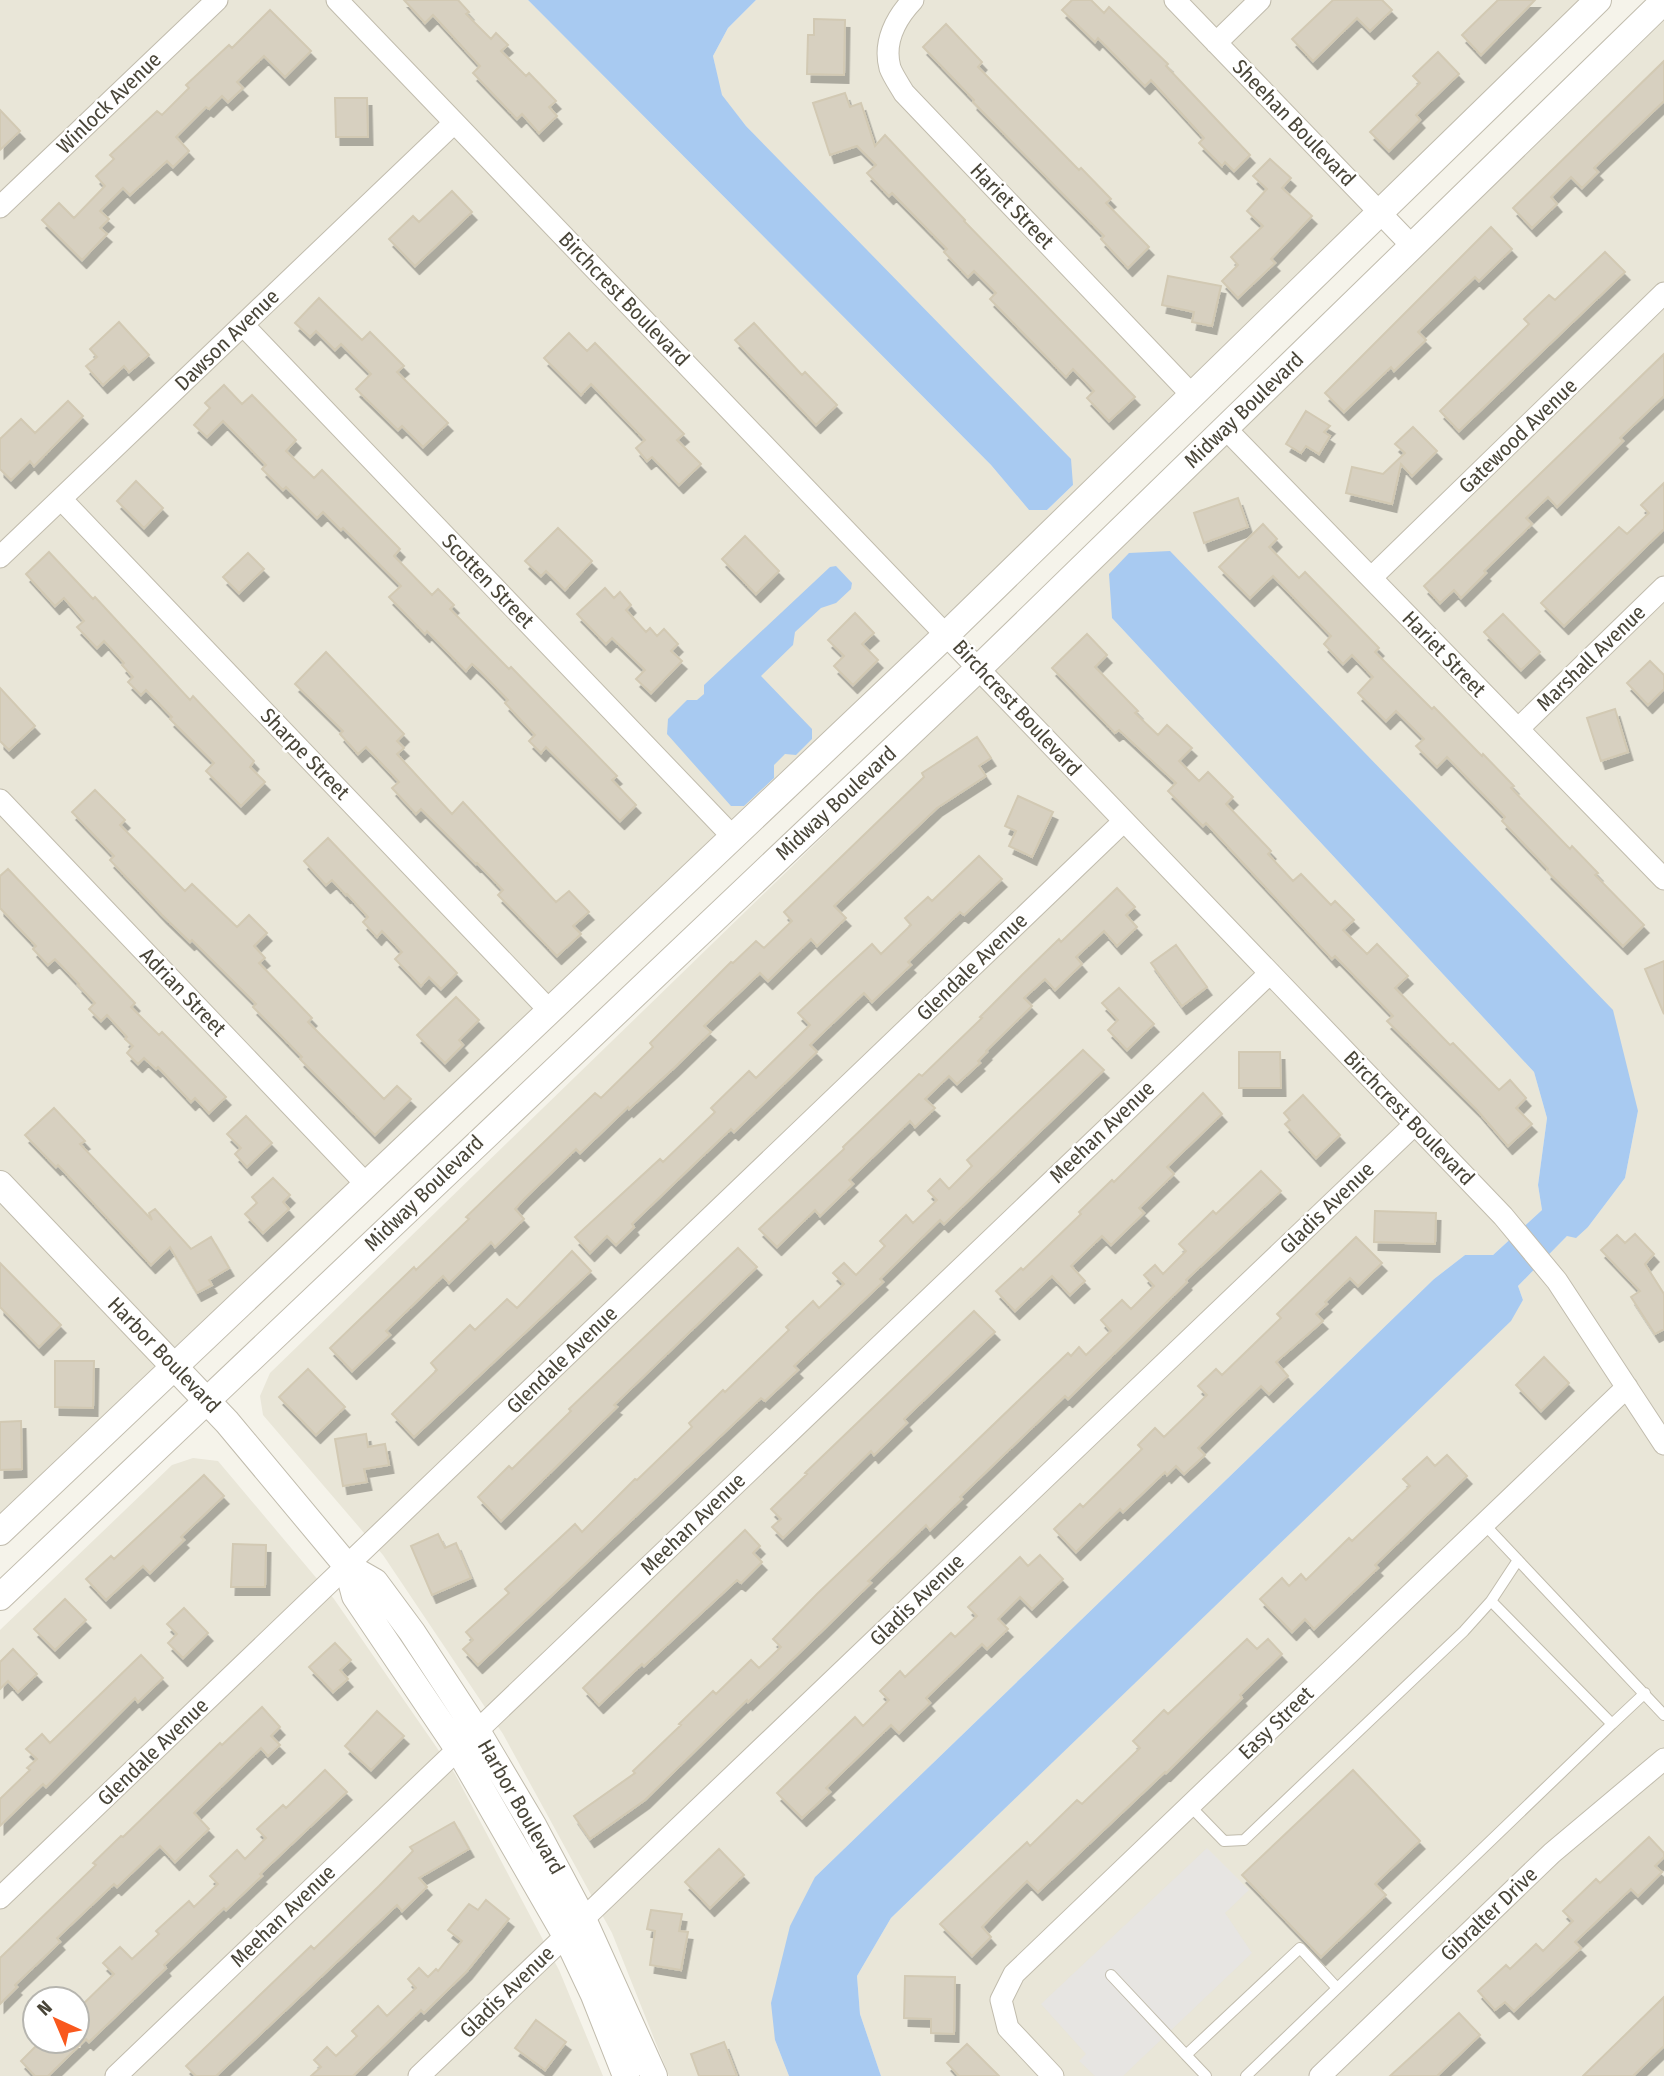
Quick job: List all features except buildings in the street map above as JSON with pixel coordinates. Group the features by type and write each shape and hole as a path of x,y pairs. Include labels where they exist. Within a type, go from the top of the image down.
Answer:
{"street":[{"name":"Winlock Avenue","path":"0,207 217,0"},
{"name":"Birchcrest Boulevard","path":"337,0 1503,1216 1557,1281 1664,1444"},
{"name":"Hariet Street","path":"913,0 901,12 889,40 890,68 904,93 1192,395"},
{"name":"Sheehan Boulevard","path":"1175,0 1413,247"},
{"path":"1216,43 1260,0"},
{"path":"0,1532 947,634 1598,0"},
{"name":"Midway Boulevard","path":"0,1597 979,668 1664,1"},
{"name":"Dawson Avenue","path":"0,557 454,123"},
{"name":"Gatewood Avenue","path":"1371,578 1664,293"},
{"name":"Scotten Street","path":"243,325 733,837"},
{"name":"Hariet Street","path":"1225,428 1664,879"},
{"name":"Sharpe Street","path":"61,499 549,1010"},
{"name":"Marshall Avenue","path":"1518,729 1664,587"},
{"name":"Adrian Street","path":"0,800 366,1184"},
{"name":"Glendale Avenue","path":"0,1898 1124,821"},
{"name":"Meehan Avenue","path":"116,2076 1269,973"},
{"name":"Gladis Avenue","path":"419,2076 1415,1124"},
{"name":"Harbor Boulevard","path":"0,1184 227,1422 347,1566 375,1582 412,1632 477,1731 534,1827 574,1927 594,1995 626,2076"},
{"name":"Easy Street","path":"1053,2076 1008,2028 1001,2000 1014,1974 1628,1387"},
{"name":"Harbor Boulevard","path":"347,1566 355,1596 574,1927 654,2076"},
{"name":"Gibralter Drive","path":"1320,2076 1552,1853 1664,1759"}],"lane":[{"path":"1484,1524 1664,1715"},
{"path":"1189,1806 1223,1842 1244,1840 1464,1631 1491,1601 1518,1560"},
{"path":"1491,1601 1612,1724"},
{"path":"1245,2076 1645,1693"},
{"path":"1186,2055 1300,1948 1337,1987"},
{"path":"1111,1975 1206,2076"}],"shaded area":[{"path":"0,0 528,0 991,465 1029,510 1047,510 1073,485 746,126 721,95 713,56 728,28 756,0 1581,0 1065,502 0,1520"},
{"path":"1664,20 1664,2076 881,2076 860,2014 857,1976 891,1918 1510,1321 1523,1300 1518,1286 1567,1236 1588,1227 1625,1178 1638,1111 1112,618 1534,1072 1547,1118 1538,1185 1542,1210 1493,1255 1465,1255 1434,1279 815,1877 775,2040 789,2076 669,2076 612,1933 503,1734 383,1555 263,1415 260,1396 270,1373"},
{"path":"193,1458 218,1461 334,1599 455,1774 559,1970 603,2076 0,2076 0,1630 172,1465"},
{"path":"1207,1848 1249,1890 1225,1913 1252,1953 1123,2076 1095,2076 1079,2061 1086,2054 1041,2004"}],"water":[{"path":"528,0 756,0 728,28 713,56 722,95 746,126 1071,459 1073,485 1047,510 1029,510 991,465"},
{"path":"1170,551 1613,1010 1638,1111 1625,1178 1588,1227 1576,1238 1567,1236 1518,1286 1523,1300 1511,1321 891,1918 857,1976 860,2014 881,2076 789,2076 775,2040 771,2003 790,1926 815,1877 1434,1279 1465,1255 1493,1255 1542,1210 1538,1185 1547,1118 1534,1072 1112,618 1109,574 1129,553"},
{"path":"836,566 852,583 851,589 836,603 821,608 795,632 793,645 761,676 812,729 812,739 796,755 785,754 774,765 774,778 744,806 731,806 667,734 668,719 687,700 697,700 704,694 704,685 830,567"}]}
